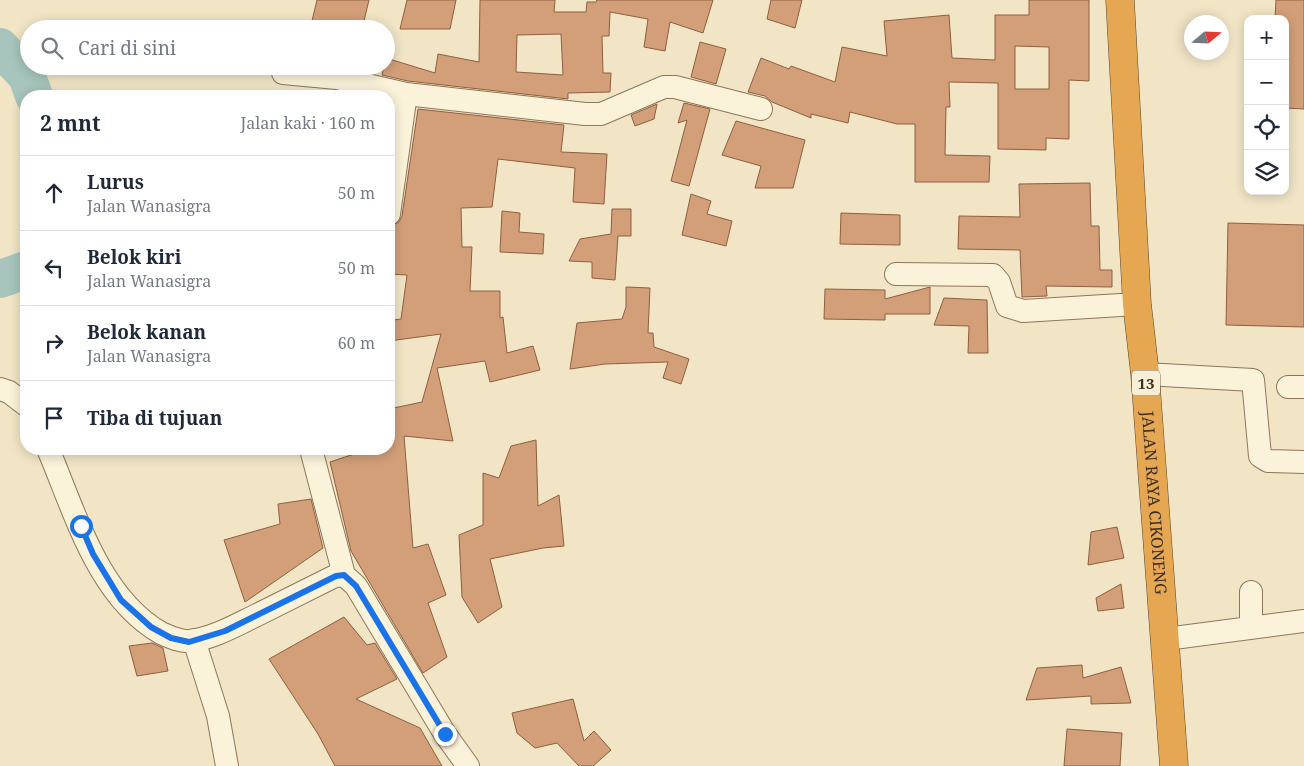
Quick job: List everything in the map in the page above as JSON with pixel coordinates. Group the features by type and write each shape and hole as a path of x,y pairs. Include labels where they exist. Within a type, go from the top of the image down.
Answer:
{"highway":[{"name":"JALAN RAYA CIKONENG","path":"1120,0 1137,304 1145,374 1174,766"}],"street":[{"path":"305,75 337,78 389,90"},
{"path":"395,91 592,115 601,114 658,88 675,87 761,110"},
{"path":"395,172 406,94"},
{"path":"896,274 993,275 999,282 1007,306 1023,311 1137,304"},
{"path":"1145,374 1253,380 1260,456 1268,461 1304,462"},
{"path":"0,388 20,400"},
{"path":"51,455 93,554 121,600 151,627 171,638 189,642 225,631 336,576 344,575"},
{"path":"312,455 344,575 356,586 440,726 468,766"},
{"path":"1251,627 1252,592"},
{"path":"1166,639 1304,621"},
{"path":"194,640 218,716 228,766"}],"building":[{"path":"317,0 369,0 364,20 312,20"},
{"path":"407,0 456,0 450,29 400,29"},
{"path":"480,0 555,0 554,12 586,12 587,2 596,2 597,0 713,0 703,33 670,22 665,51 644,47 648,19 610,12 609,36 602,36 603,73 611,73 610,92 568,93 568,99 408,81 382,75 395,75 395,61 435,73 438,54 479,62","holes":["561,34 563,75 516,72 517,35"]},
{"path":"771,0 802,0 795,28 767,19"},
{"path":"1029,0 1089,0 1089,81 1069,80 1069,139 1046,138 1046,150 998,149 998,83 949,82 950,107 946,107 945,155 990,156 989,182 915,182 915,124 897,124 850,112 848,123 811,114 811,118 772,102 765,96 748,92 761,58 789,69 791,66 835,82 842,47 887,56 884,21 949,15 952,58 995,60 995,15 1029,15","holes":["1015,46 1049,47 1049,89 1015,89"]},
{"path":"1276,0 1304,0 1304,109 1289,108 1289,15 1275,15"},
{"path":"700,42 726,49 716,84 691,77"},
{"path":"684,103 710,109 689,186 671,181 687,120 678,123"},
{"path":"657,104 654,119 635,126 631,115"},
{"path":"418,109 564,125 561,152 607,154 604,204 573,202 575,168 498,159 492,207 461,208 462,247 472,247 470,291 500,291 500,318 503,317 507,353 533,346 540,370 490,382 485,361 437,368 453,441 404,436 413,548 428,544 446,595 428,603 447,657 423,673 351,551 330,462 351,455 395,455 395,408 422,402 441,334 395,340 395,320 401,319 407,275 395,274 395,224 399,222 402,216"},
{"path":"736,121 805,140 793,188 755,188 761,166 722,155"},
{"path":"1090,183 1091,226 1099,226 1100,270 1112,270 1112,287 1046,286 1047,296 1022,297 1020,250 958,249 959,216 1020,217 1019,184"},
{"path":"691,194 711,201 707,214 732,221 726,246 682,235"},
{"path":"612,209 631,209 631,236 618,236 615,280 592,278 592,262 569,261 580,239 611,234"},
{"path":"502,211 520,213 519,232 544,234 543,254 500,252"},
{"path":"841,213 900,215 900,245 840,244"},
{"path":"1228,223 1304,225 1304,327 1226,325"},
{"path":"626,287 650,288 648,333 653,333 654,347 689,359 681,384 663,378 668,362 605,364 570,369 577,323 622,319 626,307"},
{"path":"930,287 930,314 885,314 885,320 824,319 825,289 885,290 885,299"},
{"path":"944,298 987,300 988,353 968,353 969,326 934,325"},
{"path":"536,440 538,506 559,495 564,546 543,548 490,559 502,607 478,623 462,597 459,535 483,525 483,473 499,478 511,446"},
{"path":"311,499 323,548 245,602 224,540 280,524 278,504"},
{"path":"1117,527 1124,558 1088,565 1091,532"},
{"path":"1121,584 1124,608 1098,611 1096,598"},
{"path":"344,617 367,645 375,643 397,679 356,699 420,728 442,766 335,766 318,734 269,659"},
{"path":"152,643 163,648 168,671 137,676 129,646"},
{"path":"1082,665 1083,678 1121,667 1131,703 1091,704 1091,696 1026,700 1037,668"},
{"path":"573,699 584,741 594,731 611,750 593,766 579,766 557,743 535,748 517,733 512,713"},
{"path":"1067,729 1122,733 1120,766 1064,766"}],"waterway":[{"path":"0,47 20,68"},
{"path":"26,75 32,90"},
{"path":"0,279 20,272"}],"route":[{"path":"81,526 93,554 121,600 151,627 171,638 189,642 225,631 336,576 344,575 356,586 445,734"}]}
